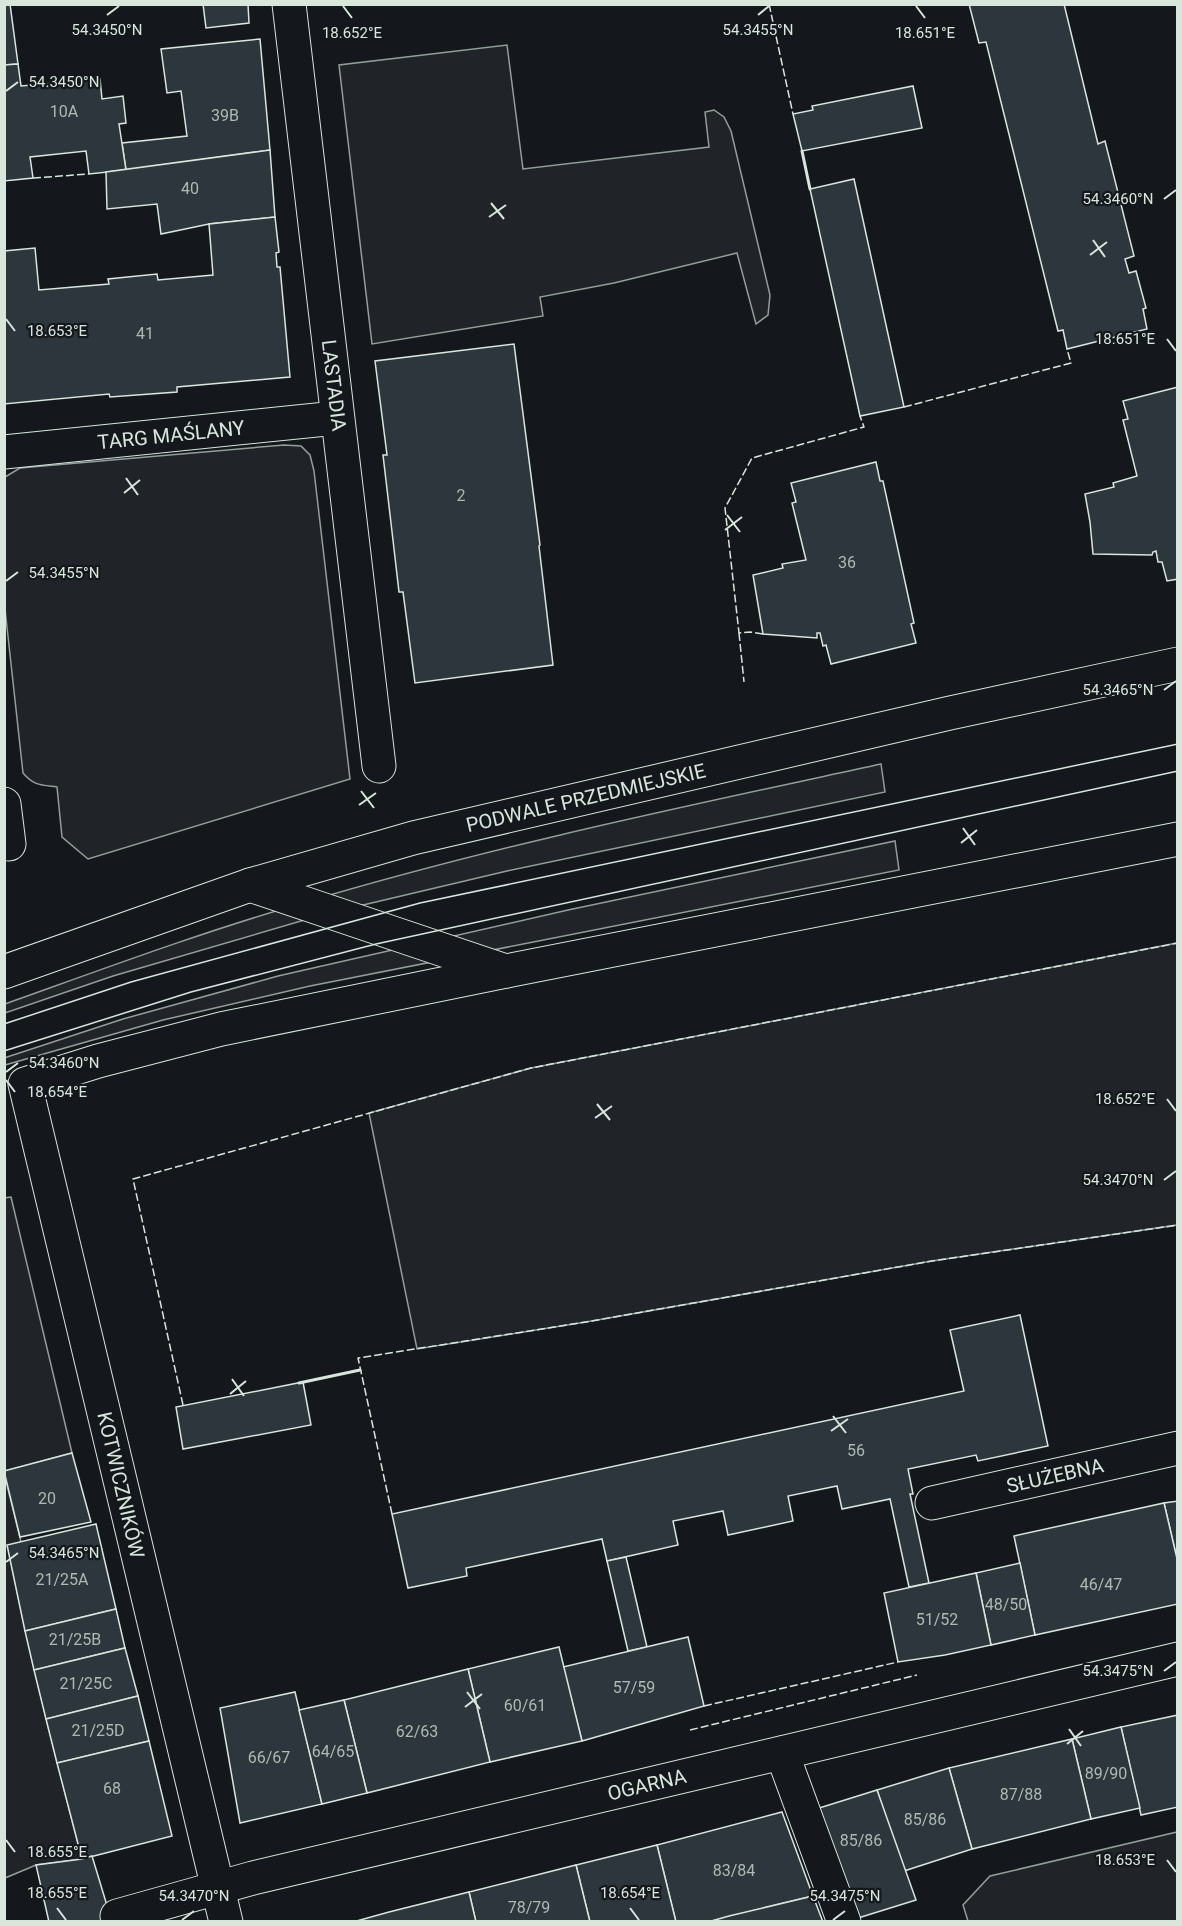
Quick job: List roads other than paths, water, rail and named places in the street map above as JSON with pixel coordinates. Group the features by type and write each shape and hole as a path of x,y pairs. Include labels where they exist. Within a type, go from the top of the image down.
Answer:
{"street":[{"name":"LASTADIA","path":"290,4 336,418 379,766"},
{"name":"TARG MAŚLANY","path":"4,452 336,418"},
{"name":"PODWALE PRZEDMIEJSKIE","path":"4,972 250,885 412,838 950,713 1178,664"},
{"path":"4,804 9,844"},
{"path":"250,885 506,971 1178,839"},
{"name":"KOTWICZNIKÓW","path":"226,1922 25,1084 98,1061 221,1029 506,971"},
{"name":"SŁUŻEBNA","path":"932,1503 1178,1448"},
{"name":"OGARNA","path":"117,1916 218,1887 1178,1659"},
{"path":"782,1753 844,1922"}],"tram line":[{"path":"4,1024 131,982 420,903 1178,744"},
{"path":"4,1051 191,992 376,944 1178,771"}]}
